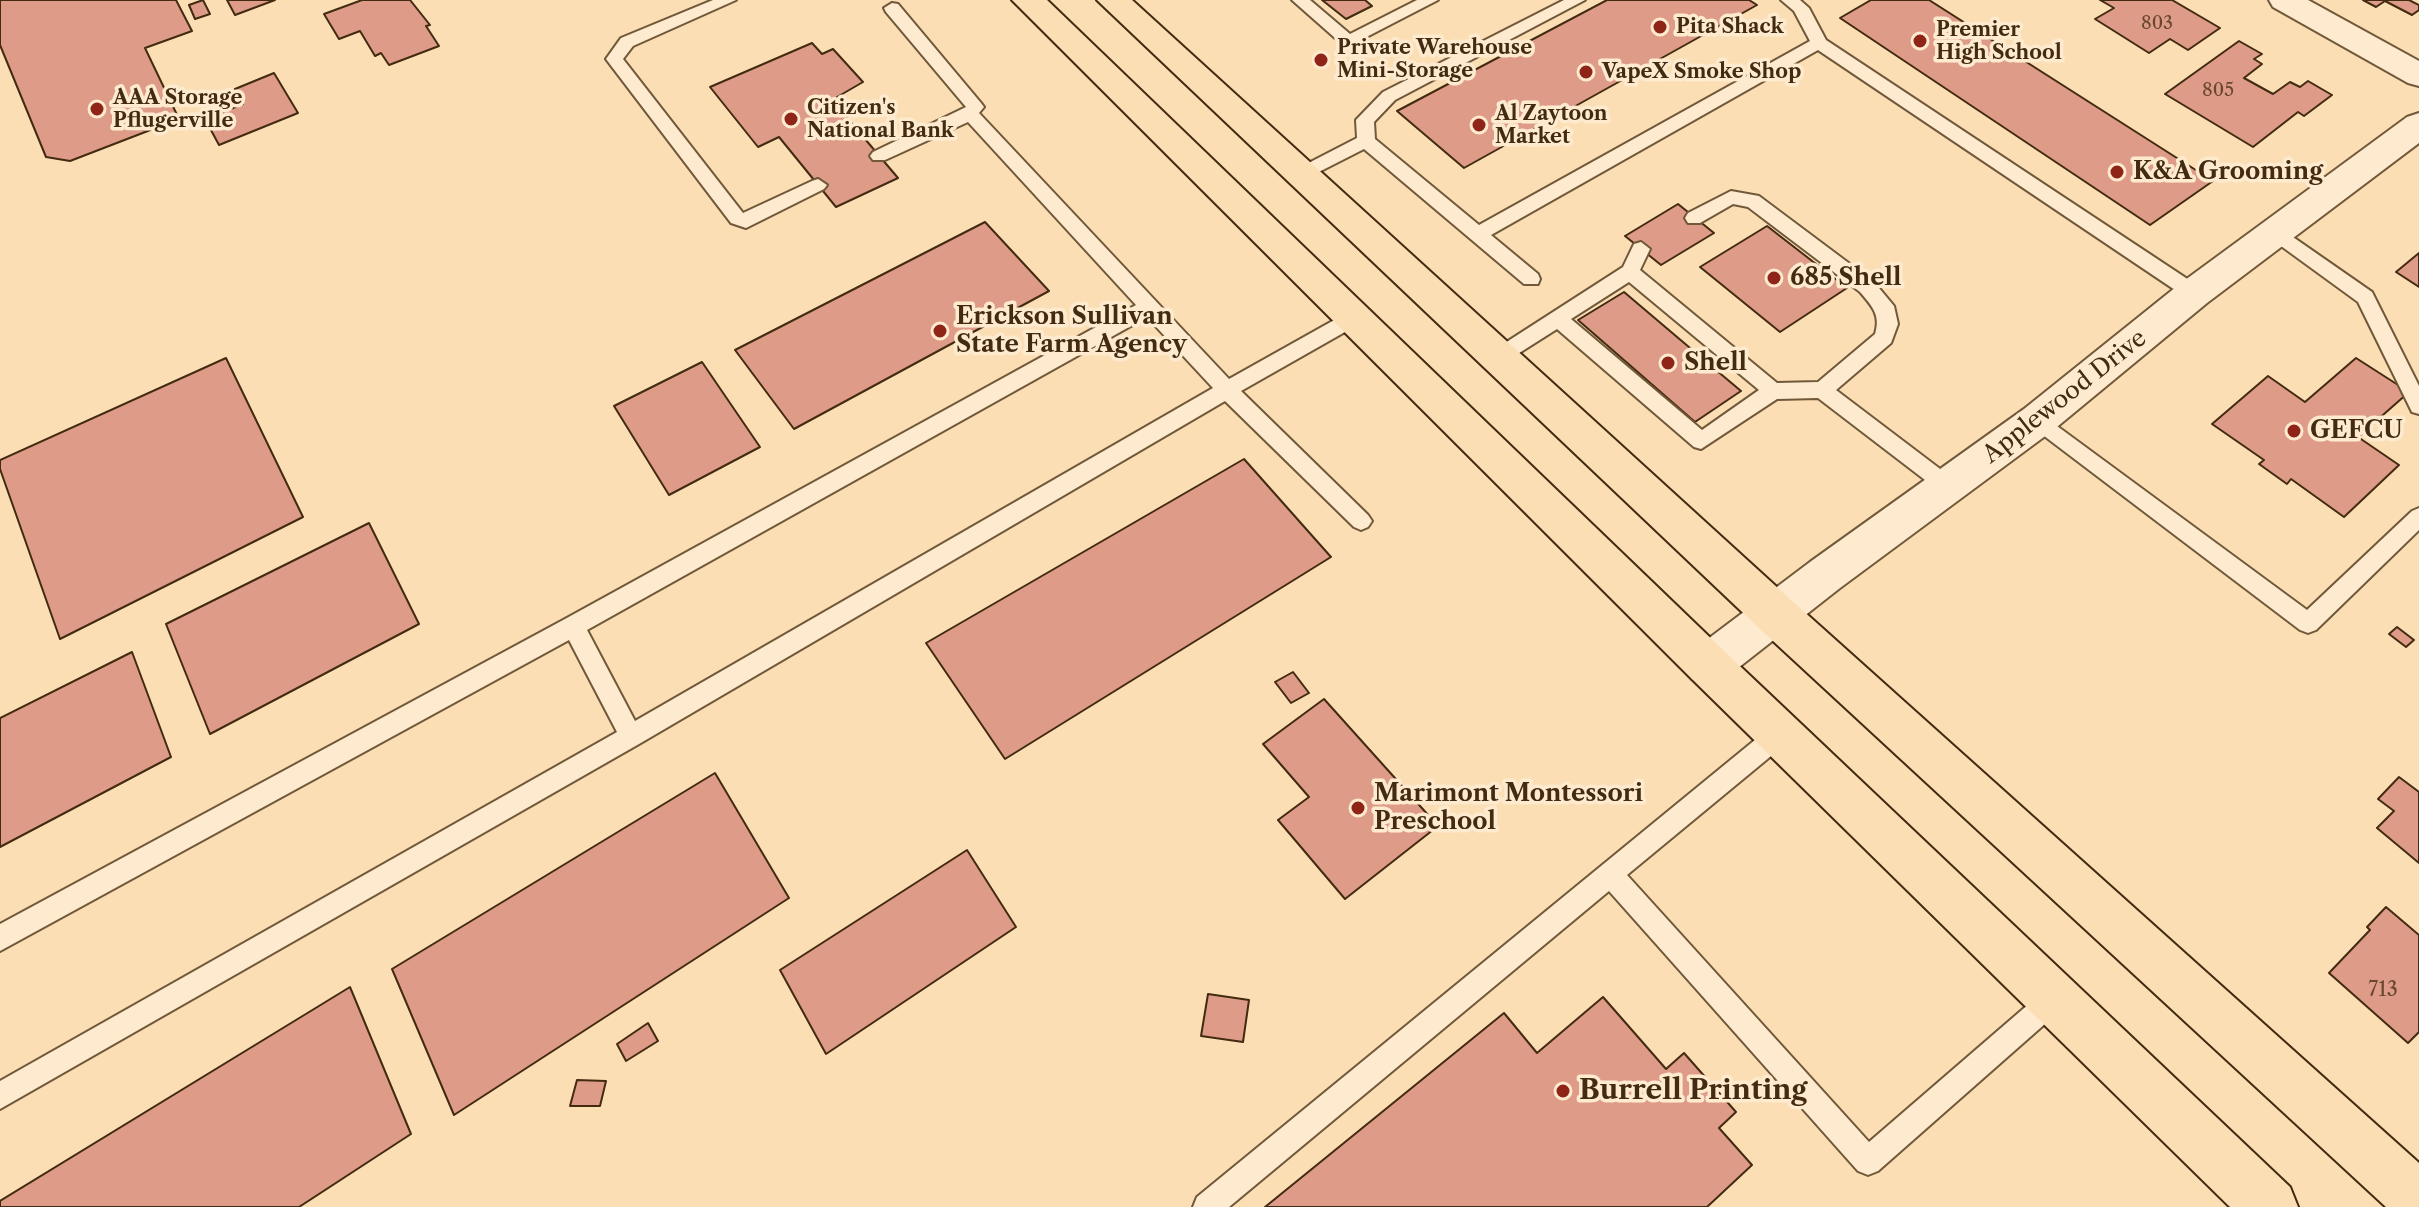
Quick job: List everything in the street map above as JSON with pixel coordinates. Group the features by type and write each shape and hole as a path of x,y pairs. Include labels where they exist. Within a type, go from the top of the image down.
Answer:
{"main road":[{"path":"1028,0 1708,665 2270,1207"},
{"path":"1113,0 1775,614 2419,1200"}],"street":[{"path":"2284,0 2419,75"},
{"name":"Applewood Drive","path":"1708,665 2038,420 2194,293 2419,125"}],"lane":[{"path":"728,0 627,42 614,59 737,218 746,221 818,185"},
{"path":"879,156 970,114 975,107 888,4 909,0"},
{"path":"1300,0 1349,41 1430,0"},
{"path":"1531,279 1366,141 1365,120 1389,96 1577,0"},
{"path":"1789,0 1801,8 1819,43 2194,293"},
{"path":"1478,234 1819,43"},
{"path":"970,114 1227,390 1361,521"},
{"path":"1301,174 1366,141"},
{"path":"1694,218 1731,197 1753,201 1867,287 1884,306 1888,324 1884,338 1822,390"},
{"path":"2277,233 2365,297 2419,406"},
{"path":"1498,357 1630,272 1641,249"},
{"path":"1630,272 1773,391"},
{"path":"0,938 1149,307"},
{"path":"1665,327 1683,314"},
{"path":"1557,318 1615,360 1666,404 1701,441 1773,391 1822,390 1949,487"},
{"path":"0,1096 1352,319"},
{"path":"1716,370 1735,358"},
{"path":"2038,420 2308,623 2419,517"},
{"path":"573,626 631,736"},
{"path":"1207,1207 1780,734"},
{"path":"1610,874 1868,1161 2054,999"}],"building":[{"path":"0,0 176,0 192,31 145,48 179,119 70,161 46,157 0,45"},
{"path":"203,0 210,14 195,19 189,5"},
{"path":"227,0 275,0 235,15"},
{"path":"362,0 410,0 430,25 426,26 439,46 389,65 381,53 375,56 360,31 339,39 324,14"},
{"path":"1322,0 1365,0 1372,6 1346,19"},
{"path":"1607,0 1749,0 1757,5 1464,168 1397,111"},
{"path":"1871,0 1929,0 2213,181 2150,225 1840,18"},
{"path":"2100,0 2172,0 2220,28 2188,50 2170,39 2149,53 2095,19 2114,8"},
{"path":"2363,0 2409,0 2419,5 2419,10 2412,15 2385,1 2376,7"},
{"path":"2239,41 2262,54 2254,59 2262,64 2244,78 2273,94 2290,82 2300,87 2308,81 2332,95 2304,116 2298,112 2253,147 2165,94"},
{"name":"Citizen's National Bank","path":"812,43 822,54 833,49 863,82 832,100 898,178 836,207 779,137 758,147 710,87"},
{"path":"274,73 298,113 219,145 205,119 243,104 235,89"},
{"path":"1678,204 1714,233 1661,265 1625,236"},
{"path":"985,222 1049,291 794,429 735,350"},
{"name":"685 Shell","path":"1767,226 1847,288 1780,332 1700,267"},
{"path":"2419,253 2419,287 2396,272"},
{"name":"Shell","path":"1624,292 1741,391 1695,422 1578,320"},
{"path":"226,358 303,517 60,639 0,469 0,460"},
{"name":"GEFCU","path":"2356,358 2409,392 2358,437 2399,465 2344,517 2291,479 2287,484 2259,464 2264,460 2212,424 2268,376 2305,402"},
{"path":"702,362 760,447 669,495 614,406"},
{"path":"1244,459 1331,557 1005,759 926,643"},
{"path":"369,523 419,624 210,734 166,624"},
{"path":"2397,627 2414,640 2406,647 2389,634"},
{"path":"132,652 171,757 0,847 0,718"},
{"path":"1293,672 1309,693 1291,703 1275,682"},
{"name":"Marimont Montessori Preschool","path":"1324,699 1438,826 1345,899 1278,820 1309,797 1263,744"},
{"path":"715,773 789,898 454,1115 392,969"},
{"path":"2399,777 2419,792 2419,863 2377,828 2394,811 2378,799"},
{"path":"967,850 1016,927 826,1054 780,970"},
{"path":"2386,907 2419,935 2419,1032 2408,1043 2329,973 2370,930 2367,927"},
{"path":"350,987 411,1134 299,1207 0,1207 0,1201"},
{"path":"1208,994 1249,1000 1243,1042 1201,1036"},
{"name":"Burrell Printing","path":"1603,997 1666,1069 1684,1053 1736,1112 1719,1128 1752,1165 1707,1207 1265,1207 1504,1013 1537,1053"},
{"path":"648,1023 658,1041 626,1061 617,1044"},
{"path":"577,1080 606,1081 600,1106 570,1106"}],"place":[{"name":"Pita Shack","path":"1660,27"},
{"name":"Premier High School","path":"1920,41"},
{"name":"Private Warehouse Mini-Storage","path":"1321,60"},
{"name":"VapeX Smoke Shop","path":"1586,72"},
{"name":"AAA Storage Pflugerville","path":"97,109"},
{"name":"Citizen's National Bank","path":"791,119"},
{"name":"Al Zaytoon Market","path":"1479,125"},
{"name":"K&A Grooming","path":"2117,172"},
{"name":"685 Shell","path":"1774,278"},
{"name":"Erickson Sullivan State Farm Agency","path":"940,331"},
{"name":"Shell","path":"1668,363"},
{"name":"GEFCU","path":"2294,431"},
{"name":"Marimont Montessori Preschool","path":"1358,808"},
{"name":"Burrell Printing","path":"1563,1091"}]}
